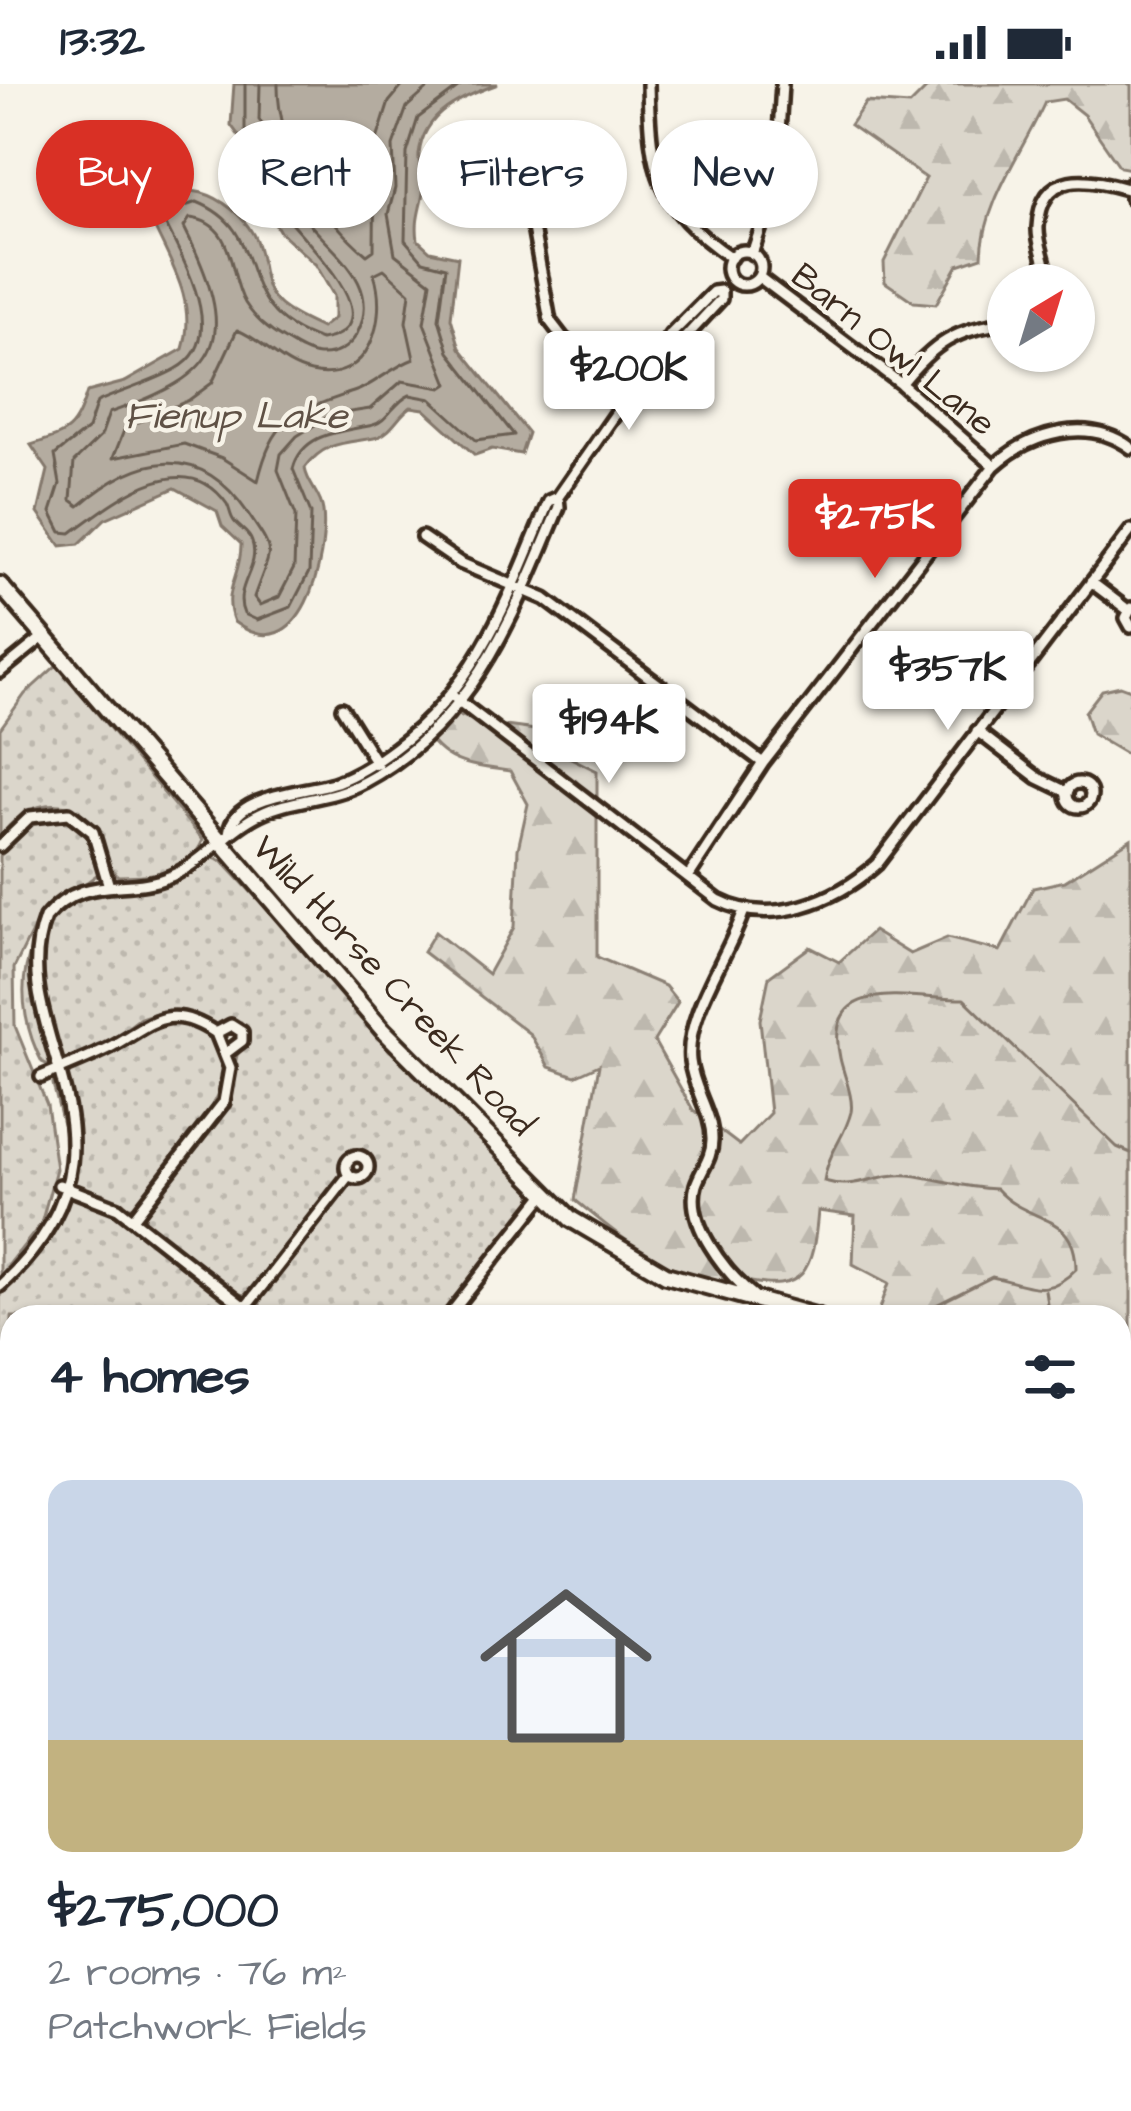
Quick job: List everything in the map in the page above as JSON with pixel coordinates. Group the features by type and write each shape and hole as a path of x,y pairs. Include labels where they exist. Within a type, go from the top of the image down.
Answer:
{"main road":[{"name":"Wild Horse Creek Road","path":"0,585 224,837 383,1030 545,1194 616,1249 702,1287 777,1305"}],"street":[{"path":"648,84 652,164 664,197 684,221 731,258 752,254"},
{"path":"752,254 776,182 782,84"},
{"path":"1044,264 1038,226 1056,190 1082,176 1130,190"},
{"path":"533,228 550,321 632,392"},
{"path":"732,279 746,285 759,277 759,261 752,254"},
{"path":"224,837 230,822 245,808 341,781 375,761 451,695 477,662 519,588 560,507 558,497 668,346 680,343 721,299 732,279 731,258"},
{"name":"Barn Owl Lane","path":"759,277 901,384 994,466"},
{"path":"901,384 936,344 955,332 987,327"},
{"path":"688,877 763,763 994,466 1038,437 1066,431 1094,433 1131,448"},
{"path":"451,695 688,877 743,913 775,913 855,884 877,865 1131,530"},
{"path":"422,537 460,562 519,588 611,647 763,763"},
{"path":"1091,582 1130,609 1131,627"},
{"path":"20,967 33,935 52,910 108,883 174,876 256,815 360,785 382,772 462,703 488,668 519,588"},
{"path":"0,672 43,637"},
{"path":"342,708 382,772"},
{"path":"976,731 1038,778 1067,792"},
{"path":"0,846 30,817 69,813 94,832 108,883"},
{"path":"743,913 694,1030 689,1057 696,1092 711,1121 713,1146 695,1187 695,1212 725,1268 759,1300"},
{"path":"33,1058 44,1083 152,1019 184,1018 215,1033 226,1053 231,1079 224,1102 133,1220"},
{"path":"215,1033 231,1025 242,1032 242,1041 226,1053"},
{"path":"0,1286 38,1243 59,1185 61,1140 51,1100"},
{"path":"247,1305 349,1175"},
{"path":"59,1185 118,1208 241,1305"},
{"path":"457,1305 545,1194"},
{"path":"702,1287 725,1268"}],"green space":[{"path":"931,84 1131,84 1131,169 1120,167 1084,115 1064,99 1045,102 997,197 982,257 958,265 936,304 914,302 885,282 884,262 926,178 850,125 866,102 910,105"},
{"path":"57,665 203,840 179,866 156,874 118,876 95,826 84,815 58,805 45,805 20,816 0,837 0,729 25,694"},
{"path":"1120,686 1131,690 1131,757 1092,734 1085,712 1102,690"},
{"path":"435,705 477,722 542,731 559,752 597,771 597,957 665,986 678,1002 654,1041 693,1110 739,1145 770,1113 760,1020 769,977 810,947 839,962 873,931 910,954 947,938 1000,951 1033,888 1065,881 1131,839 1131,1305 881,1305 889,1283 853,1264 855,1216 818,1211 808,1263 792,1281 763,1284 713,1279 674,1268 639,1249 575,1200 599,1065 575,1076 549,1067 530,1034 423,952 435,932 488,974 514,927 518,849 528,804 510,771 449,757 423,728"},
{"path":"38,816 65,820 82,830 98,874 39,918 14,968 15,1026 47,1105 56,1169 41,1224 0,1276 0,856"},
{"path":"208,856 222,861 532,1193 531,1204 450,1305 260,1305 260,1298 348,1185 371,1175 372,1162 362,1151 342,1159 339,1180 245,1295 234,1293 145,1222 146,1211 225,1111 237,1055 248,1040 241,1022 216,1024 162,1011 140,1018 109,1042 51,1066 42,1062 32,1039 24,991 33,945 45,925 86,895 162,879"},
{"path":"163,1021 203,1030 222,1048 224,1073 196,1131 134,1207 127,1207 67,1180 65,1133 53,1084 57,1076"},
{"path":"70,1194 112,1210 234,1305 0,1305 0,1292 35,1257 62,1200"}],"water":[{"name":"Fienup Lake","path":"234,84 498,84 459,101 435,120 417,120 417,233 430,251 458,257 451,318 460,348 528,433 521,454 492,449 475,455 424,409 411,407 380,436 320,453 305,468 323,511 315,579 293,621 277,632 258,634 234,622 230,601 241,544 222,526 217,511 175,488 105,519 79,544 61,546 38,513 48,470 31,445 68,429 87,392 125,382 183,349 184,299 155,228 194,228 194,192 218,200 218,228 248,228 272,296 291,313 321,328 334,318 334,296 316,265 278,228 393,228 393,120 231,120"}],"waterway":[{"path":"936,1305 992,1277 1037,1287 1055,1284 1076,1269 1074,1250 1059,1227 996,1189 909,1175 846,1184 824,1181 851,1112 838,1032 844,1014 856,1003 895,996 964,999 1117,1147 1131,1153"},
{"path":"98,1044 99,1047 95,1048 94,1046 98,1044"},
{"path":"219,1094 222,1096 219,1100 217,1099 219,1094"},
{"path":"229,1102 231,1104 230,1108 227,1107 229,1102"},
{"path":"61,1105 62,1108 60,1109 59,1106 61,1105"},
{"path":"119,1200 123,1202 121,1205 118,1203 119,1200"},
{"path":"1045,1290 1047,1305"}]}
